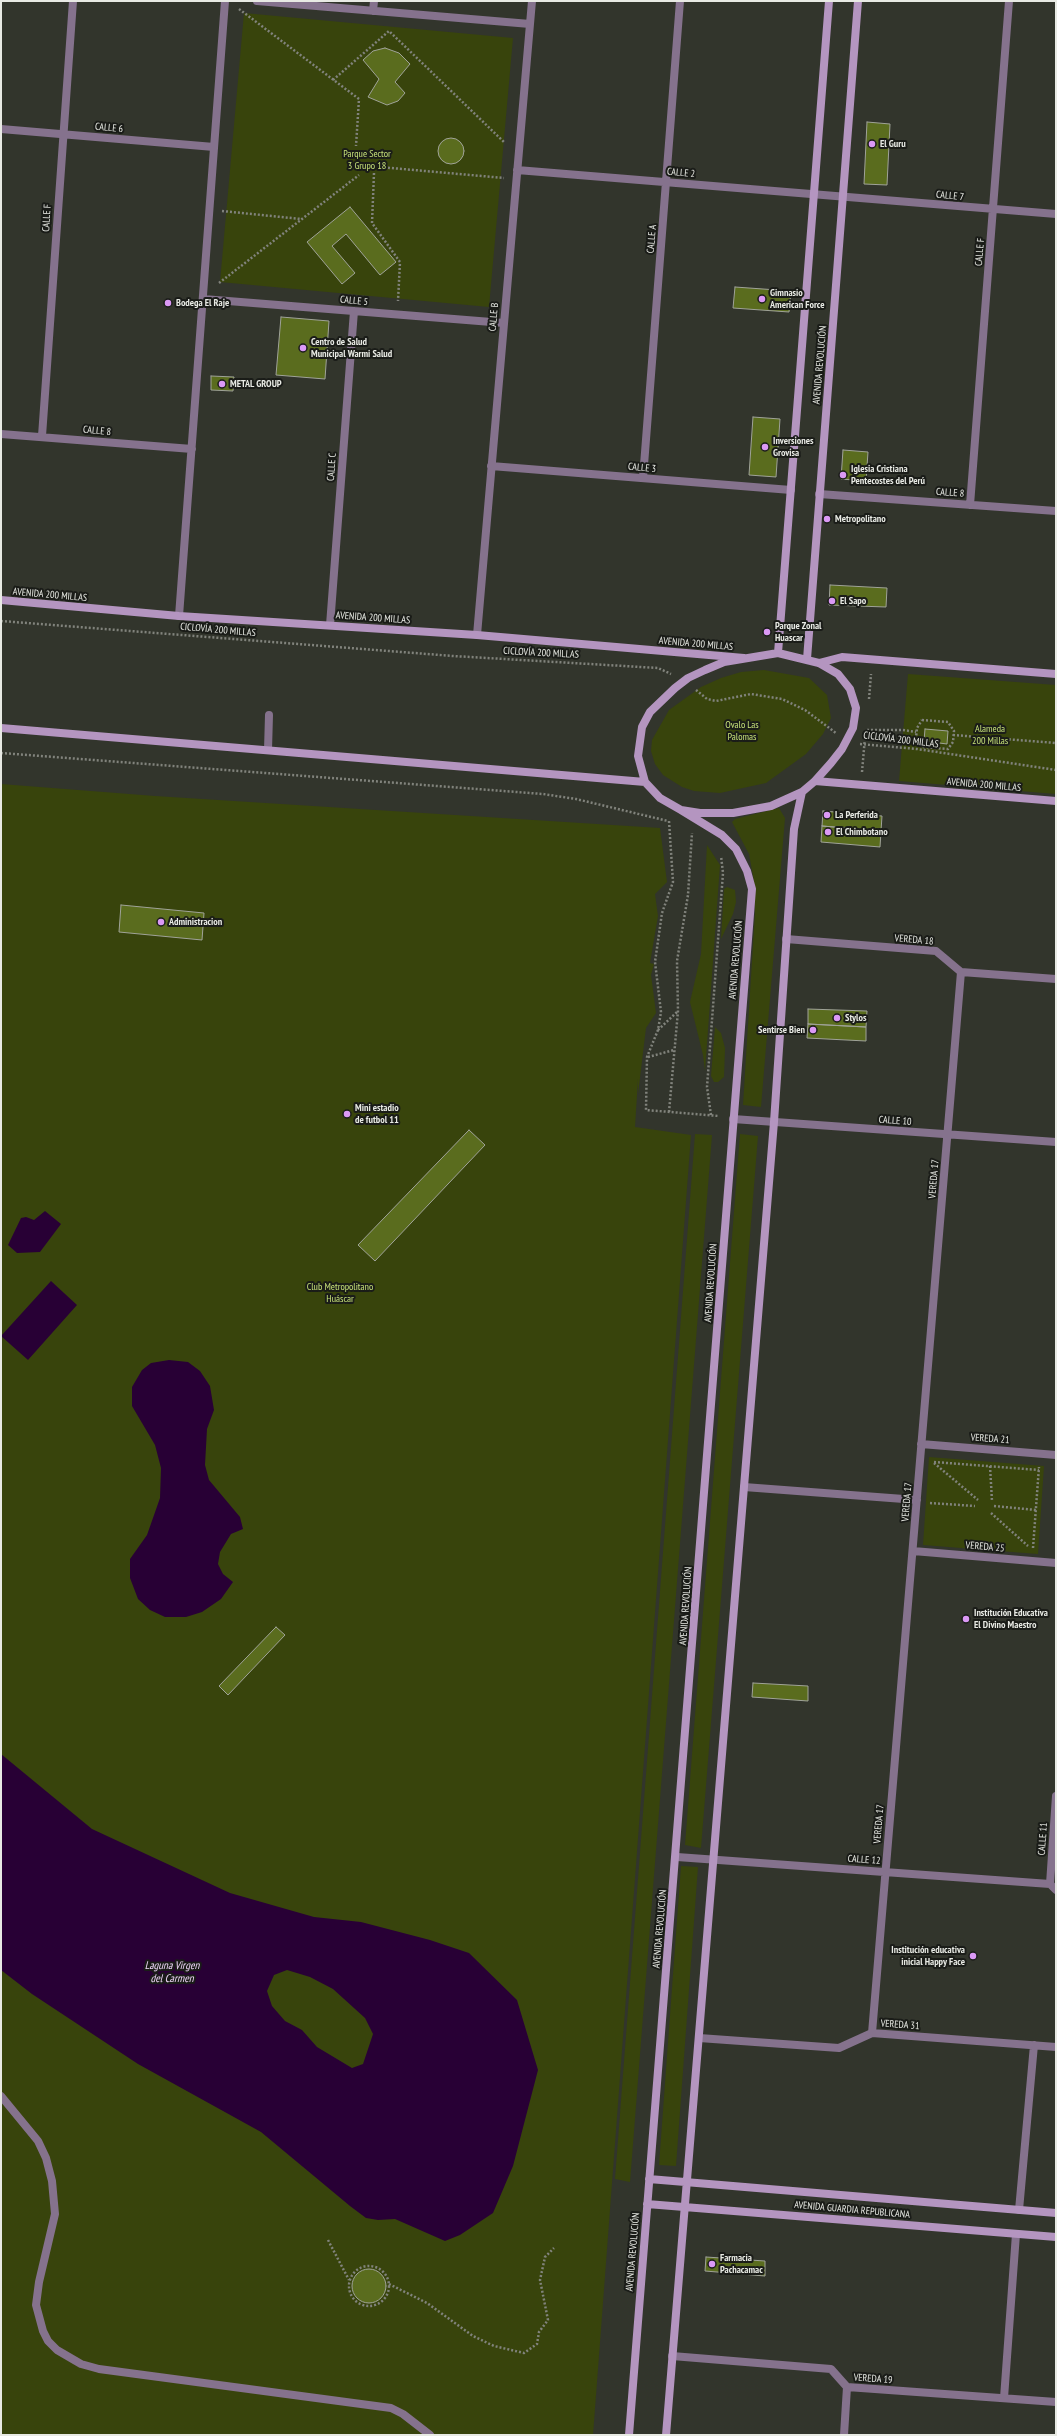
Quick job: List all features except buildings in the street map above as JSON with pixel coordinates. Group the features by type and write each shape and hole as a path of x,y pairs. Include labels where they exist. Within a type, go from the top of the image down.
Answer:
{"street":[{"name":"CALLE F","path":"42,436 73,1"},
{"path":"179,616 226,1"},
{"path":"257,1 530,24"},
{"path":"373,11 374,1"},
{"name":"CALLE B","path":"477,635 532,1"},
{"name":"CALLE A","path":"643,478 680,1"},
{"name":"AVENIDA REVOLUCIÓN","path":"778,653 829,1"},
{"name":"AVENIDA REVOLUCIÓN","path":"807,659 858,1"},
{"name":"CALLE F","path":"970,505 1010,1"},
{"name":"CALLE 6","path":"1,129 214,147"},
{"name":"CALLE 2","path":"517,170 843,197"},
{"name":"CALLE 7","path":"843,197 1056,214"},
{"name":"CALLE 5","path":"203,297 397,315 504,323"},
{"name":"CALLE C","path":"330,625 354,311"},
{"name":"CALLE 8","path":"1,434 42,436 192,449"},
{"name":"CALLE 3","path":"491,466 791,490"},
{"name":"CALLE 8","path":"819,494 1056,510"},
{"name":"AVENIDA 200 MILLAS","path":"1,600 179,616 477,635 744,658"},
{"path":"778,653 807,659 838,674 850,689 856,708 853,728 847,740 816,781 802,792 771,806 733,813 700,813 681,810 660,798 645,782 638,756 642,727 650,712 663,698 684,681 724,662 778,653"},
{"path":"818,663 842,657 1056,674"},
{"path":"268,750 269,715"},
{"path":"1,728 645,782"},
{"name":"AVENIDA 200 MILLAS","path":"816,781 1056,801"},
{"path":"666,2435 774,1122 794,829 802,792"},
{"name":"AVENIDA REVOLUCIÓN","path":"629,2435 752,889 748,871 736,849 722,835 681,810"},
{"name":"VEREDA 18","path":"786,939 936,951 961,972"},
{"path":"961,972 1056,979"},
{"name":"VEREDA 17","path":"872,2033 961,972"},
{"name":"CALLE 10","path":"733,1119 1056,1142"},
{"name":"VEREDA 21","path":"922,1444 1056,1454"},
{"path":"744,1487 917,1500"},
{"name":"VEREDA 25","path":"912,1551 1056,1563"},
{"name":"CALLE 11","path":"1050,1884 1056,1796"},
{"name":"CALLE 12","path":"676,1857 1050,1884"},
{"path":"1050,1884 1056,1890"},
{"name":"VEREDA 31","path":"699,2038 839,2048 872,2033 1056,2047"},
{"path":"1020,2210 1034,2046"},
{"path":"1,2096 38,2142 46,2158 52,2181 55,2214 39,2282 36,2305 43,2331 48,2341 57,2350 81,2364 99,2369 384,2406 403,2414 430,2435"},
{"name":"AVENIDA GUARDIA REPUBLICANA","path":"649,2179 1056,2213"},
{"name":"AVENIDA GUARDIA REPUBLICANA","path":"647,2204 1056,2237"},
{"path":"1004,2398 1016,2234"},
{"name":"VEREDA 19","path":"672,2356 831,2369 847,2387 1056,2402"},
{"path":"844,2435 847,2387"}],"path":[{"path":"235,6 359,99 356,146"},
{"path":"333,80 389,31 518,156"},
{"path":"380,167 516,179"},
{"path":"374,173 372,223 400,262 397,315"},
{"path":"203,297 359,175"},
{"path":"210,210 302,219"},
{"name":"CICLOVÍA 200 MILLAS","path":"1,621 453,656 658,668 684,681 711,701 751,694 782,699 806,710 847,740 865,745 917,749 1056,770"},
{"path":"922,720 948,722 954,731 953,742 948,749 922,747 916,738 916,732 922,720"},
{"path":"866,730 903,730 916,732"},
{"path":"953,735 1056,743"},
{"path":"1,753 543,794 576,799 674,822"},
{"path":"669,1112 678,1012 677,961 688,895 693,828 681,810"},
{"path":"669,821 673,882 662,913 655,962 661,1012 658,1030 647,1057 646,1110 711,1115 707,1087 723,873 723,858 719,853"},
{"path":"658,1030 678,1012"},
{"path":"647,1057 674,1050"},
{"path":"932,1462 1039,1470 1033,1550"},
{"path":"932,1462 932,1468"},
{"path":"932,1462 978,1500"},
{"path":"990,1466 992,1501"},
{"path":"929,1510 930,1496"},
{"path":"930,1502 975,1506"},
{"path":"994,1506 1036,1510"},
{"path":"991,1513 1033,1550"},
{"path":"1025,1550 1033,1550"},
{"path":"328,2240 350,2280 351,2296 356,2302 371,2306 385,2299 389,2284 386,2277 374,2267 359,2268 350,2280"},
{"path":"389,2284 427,2303 473,2336 494,2346 524,2353 537,2344 539,2332 548,2320 540,2280 545,2257 554,2248"}],"green space":[{"name":"Parque Sector 3 Grupo 18","path":"244,13 513,38 489,307 220,282"},
{"name":"Ovalo Las Palomas","path":"764,670 809,678 827,695 831,718 823,734 806,754 766,783 720,793 694,791 682,787 663,775 655,764 651,751 652,740 669,710 701,687 721,678 741,672"},
{"name":"Alameda 200 Millas","path":"908,674 1056,685 1056,794 899,781"},
{"name":"Club Metropolitano Huáscar","path":"1,784 155,796 660,828 667,882 655,894 658,916 650,963 654,964 651,975 656,1013 646,1028 638,1094 638,1079 635,1127 691,1135 593,2435 1,2435"},
{"path":"779,808 785,818 761,1107 743,1105 755,913 754,881 749,854 732,822 735,819"},
{"path":"707,845 720,865 705,1071 703,1055 690,1002 701,954"},
{"path":"727,887 735,890 736,902 733,914 721,939 724,889"},
{"path":"715,1027 721,1033 725,1048 724,1077 718,1082 714,1082 711,1076"},
{"path":"695,1134 712,1135 630,2182 615,2179"},
{"path":"740,1134 758,1136 701,1848 685,1845"},
{"path":"929,1457 1044,1466 1038,1554 923,1545"},
{"path":"681,1866 698,1867 676,2166 659,2165"}],"water":[{"path":"45,1211 61,1224 40,1252 17,1253 8,1245 21,1218 26,1217 34,1220"},
{"path":"51,1281 77,1305 28,1360 1,1336"},
{"path":"169,1360 188,1362 200,1371 210,1386 214,1410 207,1429 205,1465 209,1480 240,1517 243,1529 231,1534 220,1552 218,1564 223,1574 233,1582 221,1599 202,1612 186,1617 165,1617 150,1610 138,1599 130,1578 130,1559 147,1535 160,1498 161,1468 155,1445 132,1406 132,1387 142,1370 151,1363"},
{"name":"Laguna Virgen del Carmen","path":"1,1754 92,1829 230,1893 314,1917 361,1922 430,1940 469,1953 517,2000 538,2070 513,2166 493,2213 460,2235 445,2241 395,2219 378,2220 366,2218 261,2132 138,2064 32,1994 1,1970","holes":["287,1970 310,1977 333,1989 365,2018 373,2034 363,2064 352,2068 317,2047 302,2030 285,2021 272,2006 267,1991 274,1975"]}],"place":[{"name":"El Guru","path":"872,144"},
{"name":"Gimnasio American Force","path":"762,299"},
{"name":"Bodega El Raje","path":"168,303"},
{"name":"Centro de Salud Municipal Warmi Salud","path":"303,348"},
{"name":"METAL GROUP","path":"222,384"},
{"name":"Inversiones Grovisa","path":"765,447"},
{"name":"Iglesia Cristiana Pentecostes del Perú","path":"843,475"},
{"name":"Metropolitano","path":"827,519"},
{"name":"El Sapo","path":"832,601"},
{"name":"Parque Zonal Huascar","path":"767,632"},
{"name":"La Perferida","path":"827,815"},
{"name":"El Chimbotano","path":"828,832"},
{"name":"Administracion","path":"161,922"},
{"name":"Stylos","path":"837,1018"},
{"name":"Sentirse Bien","path":"813,1030"},
{"name":"Mini estadio de futbol 11","path":"347,1114"},
{"name":"Institución Educativa El Divino Maestro","path":"966,1619"},
{"name":"Institución educativa inicial Happy Face","path":"973,1956"},
{"name":"Farmacia Pachacamac","path":"712,2264"}]}
